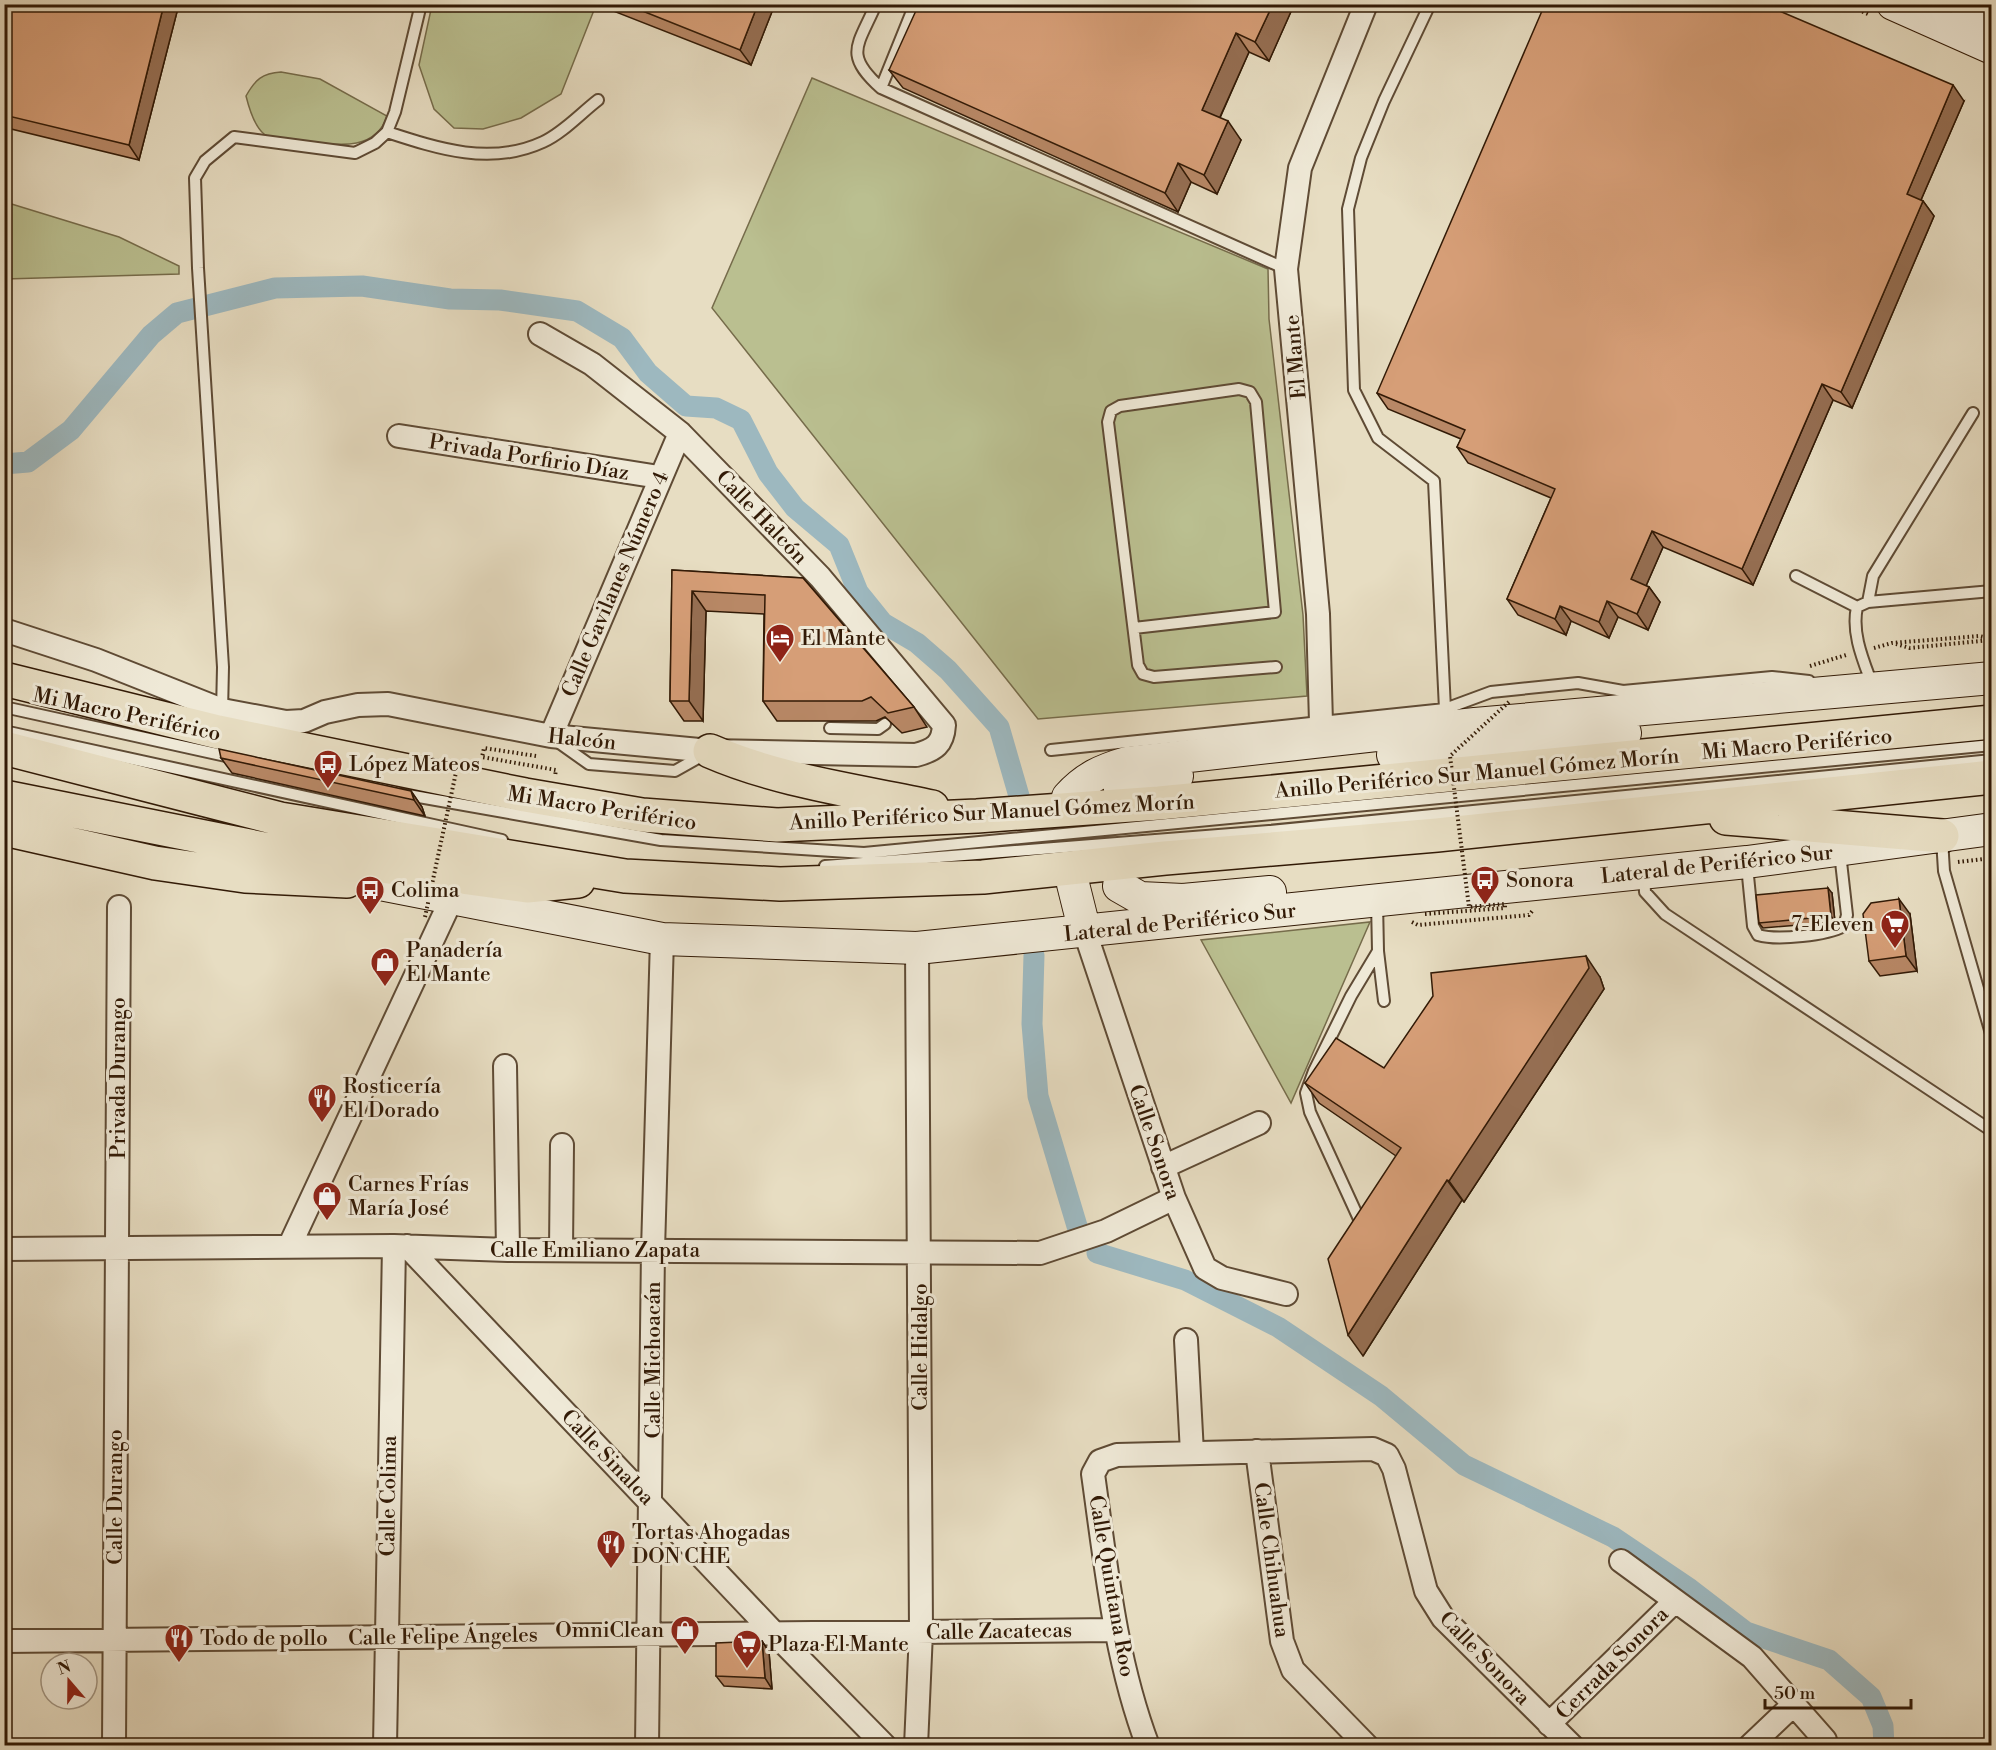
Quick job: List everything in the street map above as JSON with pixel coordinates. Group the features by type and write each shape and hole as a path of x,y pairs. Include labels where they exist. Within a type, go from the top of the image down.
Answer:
{"highway":[{"name":"Anillo Periférico Sur Manuel Gómez Morín","path":"4,679 126,709 220,721 525,795 642,815 777,825 977,816 1170,802 1992,723"},
{"path":"1805,742 1992,707"},
{"path":"4,748 280,819"},
{"path":"710,751 734,762 777,773 977,816"},
{"path":"4,768 280,819 625,876 780,884 983,877 1165,858 1437,835 1992,777"},
{"path":"1644,812 1942,836"},
{"path":"6,814 527,886 625,876"},
{"path":"6,814 167,850 370,882"},
{"path":"279,852 370,882"}],"street":[{"name":"El Mante","path":"1321,723 1318,614 1287,269 1300,168 1366,4"},
{"path":"1893,4 1992,48"},
{"path":"1965,4 1992,16"},
{"name":"Calle Halcón","path":"540,334 592,364 680,433 820,578 934,711 944,725 943,738"},
{"name":"Calle Gavilanes Número 4","path":"551,736 659,477 680,433"},
{"name":"Privada Porfirio Díaz","path":"399,436 659,477"},
{"name":"Halcón","path":"4,630 96,660 220,721 304,721 325,712 358,705 388,704 551,736 710,751 916,754 934,750 943,738"},
{"path":"1068,797 1082,782 1100,771 1126,763 1475,724 1992,678"},
{"path":"1120,789 1171,776 1691,726 1873,688"},
{"name":"Lateral de Periférico Sur","path":"370,882 662,939 917,948 1747,862 1992,829"},
{"path":"1119,886 1140,898 1183,900 1484,872 1632,873"},
{"path":"1073,884 1085,932"},
{"path":"290,1245 452,898"},
{"name":"Privada Durango","path":"117,1249 119,908"},
{"name":"Calle Sonora","path":"1085,932 1174,1198 1205,1268 1222,1278 1286,1294"},
{"name":"Calle Michoacán","path":"647,1746 647,1634 652,1503 653,1250 662,939"},
{"name":"Calle Hidalgo","path":"916,1746 921,1632 917,948"},
{"path":"505,1066 508,1250"},
{"path":"1163,1167 1259,1123"},
{"path":"561,1145 561,1250"},
{"name":"Calle Emiliano Zapata","path":"4,1249 290,1245 508,1250 1040,1253 1106,1231 1174,1198"},
{"name":"Calle Sinaloa","path":"400,1246 652,1503 774,1633 885,1746"},
{"name":"Calle Colima","path":"385,1746 385,1637 400,1246"},
{"name":"Calle Durango","path":"114,1746 117,1249"},
{"path":"1186,1340 1192,1453 1257,1451"},
{"name":"Calle Sonora","path":"1257,1451 1373,1449 1387,1455 1394,1469 1426,1591 1443,1618 1572,1746"},
{"name":"Calle Chihuahua","path":"1257,1451 1282,1641 1293,1670 1366,1746"},
{"name":"Calle Quintana Roo","path":"1148,1746 1137,1716 1115,1630 1093,1474 1100,1461 1117,1455 1192,1453"},
{"path":"1621,1561 1752,1657 1825,1740"},
{"name":"Cerrada Sonora","path":"1549,1724 1674,1602"},
{"name":"Calle Zacatecas","path":"774,1633 1115,1630"},
{"name":"Calle Felipe Ángeles","path":"4,1641 774,1633"},
{"path":"1750,1746 1794,1704"}],"lane":[{"path":"220,721 223,667 198,268 195,178 205,161 234,137 355,153 375,143 387,132 395,112 420,4"},
{"path":"876,4 858,46 856,58 862,71 881,88 1287,269"},
{"path":"881,88 915,4"},
{"path":"1430,4 1360,158 1348,209 1354,390 1378,438 1434,481 1445,709"},
{"path":"387,132 446,151 500,155 544,141 598,100"},
{"path":"1134,628 1275,612 1256,402 1250,392 1239,389 1120,406 1111,411 1108,422 1138,665 1143,674 1154,677 1276,668"},
{"path":"1868,602 1873,576 1973,413"},
{"path":"1796,576 1857,608"},
{"path":"1052,750 1445,709 1491,692 1578,683 1623,691 1772,677 1873,688 1860,651 1854,619 1857,608 1868,602 1992,591"},
{"name":"Mi Macro Periférico","path":"4,707 252,762"},
{"path":"830,728 878,729 885,724"},
{"name":"Mi Macro Periférico","path":"4,731 515,842"},
{"name":"Mi Macro Periférico","path":"391,792 661,840 864,853 1992,745"},
{"name":"Mi Macro Periférico","path":"808,868 1269,831 1992,760"},
{"path":"1942,836 1944,871 1992,1037"},
{"path":"1747,862 1753,926 1758,935 1769,939 1835,931 1844,926 1847,915 1840,851"},
{"path":"1632,873 1665,914 1992,1131"},
{"path":"1377,902 1378,951 1384,1001"},
{"path":"1359,1219 1310,1112 1306,1093 1314,1071 1351,996 1378,951"}],"path":[{"path":"1772,677 1892,644 1978,636 1992,640"},
{"path":"1425,914 1505,908 1505,904 1469,907 1450,756 1511,700"},
{"path":"425,917 458,763"}],"green space":[{"path":"432,4 596,5 561,94 521,118 483,129 454,128 434,109 419,65"},
{"path":"281,72 320,79 387,116 381,128 373,136 351,144 326,144 272,138 260,131 250,111 246,96 260,78"},
{"path":"812,78 1268,269 1269,319 1303,615 1307,696 1038,719 712,308"},
{"path":"5,202 119,237 179,266 179,274 5,279"},
{"path":"1370,922 1291,1103 1201,940"}],"building":[{"path":"4,4 164,4 129,145 4,115"},
{"path":"625,4 758,4 740,50"},
{"path":"919,4 1273,4 1255,42 1236,33 1202,110 1228,121 1204,175 1178,163 1165,193 889,70"},
{"path":"1545,4 1763,4 1953,85 1907,194 1923,201 1841,392 1822,384 1742,569 1652,531 1631,579 1649,587 1637,614 1607,601 1599,622 1560,606 1555,619 1507,599 1555,489 1457,447 1465,430 1377,393"},
{"path":"672,570 803,578 914,707 888,713 871,697 862,701 763,701 765,595 692,591 689,701 670,701"},
{"path":"219,749 411,791 414,800 221,758"},
{"path":"1828,888 1831,916 1759,923 1756,895"},
{"path":"1899,899 1906,956 1869,961 1863,914 1871,903"},
{"path":"1586,956 1589,968 1449,1181 1447,1180 1348,1335 1328,1259 1401,1148 1305,1083 1336,1038 1384,1068 1433,996 1431,973"},
{"name":"Plaza El Mante","path":"762,1641 765,1678 716,1676 716,1643"}],"waterway":[{"path":"4,464 28,462 71,430 151,335 177,313 275,288 362,286 450,299 500,300 577,311 622,338 648,373 686,406 716,408 741,420 768,473 795,508 839,545 858,592 883,623 917,643 948,670 999,727 1019,796"},
{"path":"1034,955 1032,1024 1038,1096 1077,1226"},
{"path":"1097,1253 1185,1280 1278,1327 1381,1396 1464,1465 1613,1537 1690,1589 1746,1632 1829,1660 1871,1697 1883,1726 1884,1746"}],"place":[{"name":"El Mante","path":"780,664"},
{"name":"López Mateos","path":"328,790"},
{"name":"Sonora","path":"1485,906"},
{"name":"Colima","path":"370,916"},
{"name":"7-Eleven","path":"1895,950"},
{"name":"Panadería El Mante","path":"385,988"},
{"name":"Rosticería El Dorado","path":"322,1124"},
{"name":"Carnes Frías María José","path":"327,1222"},
{"name":"Tortas Ahogadas DON CHE","path":"611,1570"},
{"name":"OmniClean","path":"685,1656"},
{"name":"Todo de pollo","path":"179,1664"},
{"name":"Plaza El Mante","path":"747,1670"}]}
